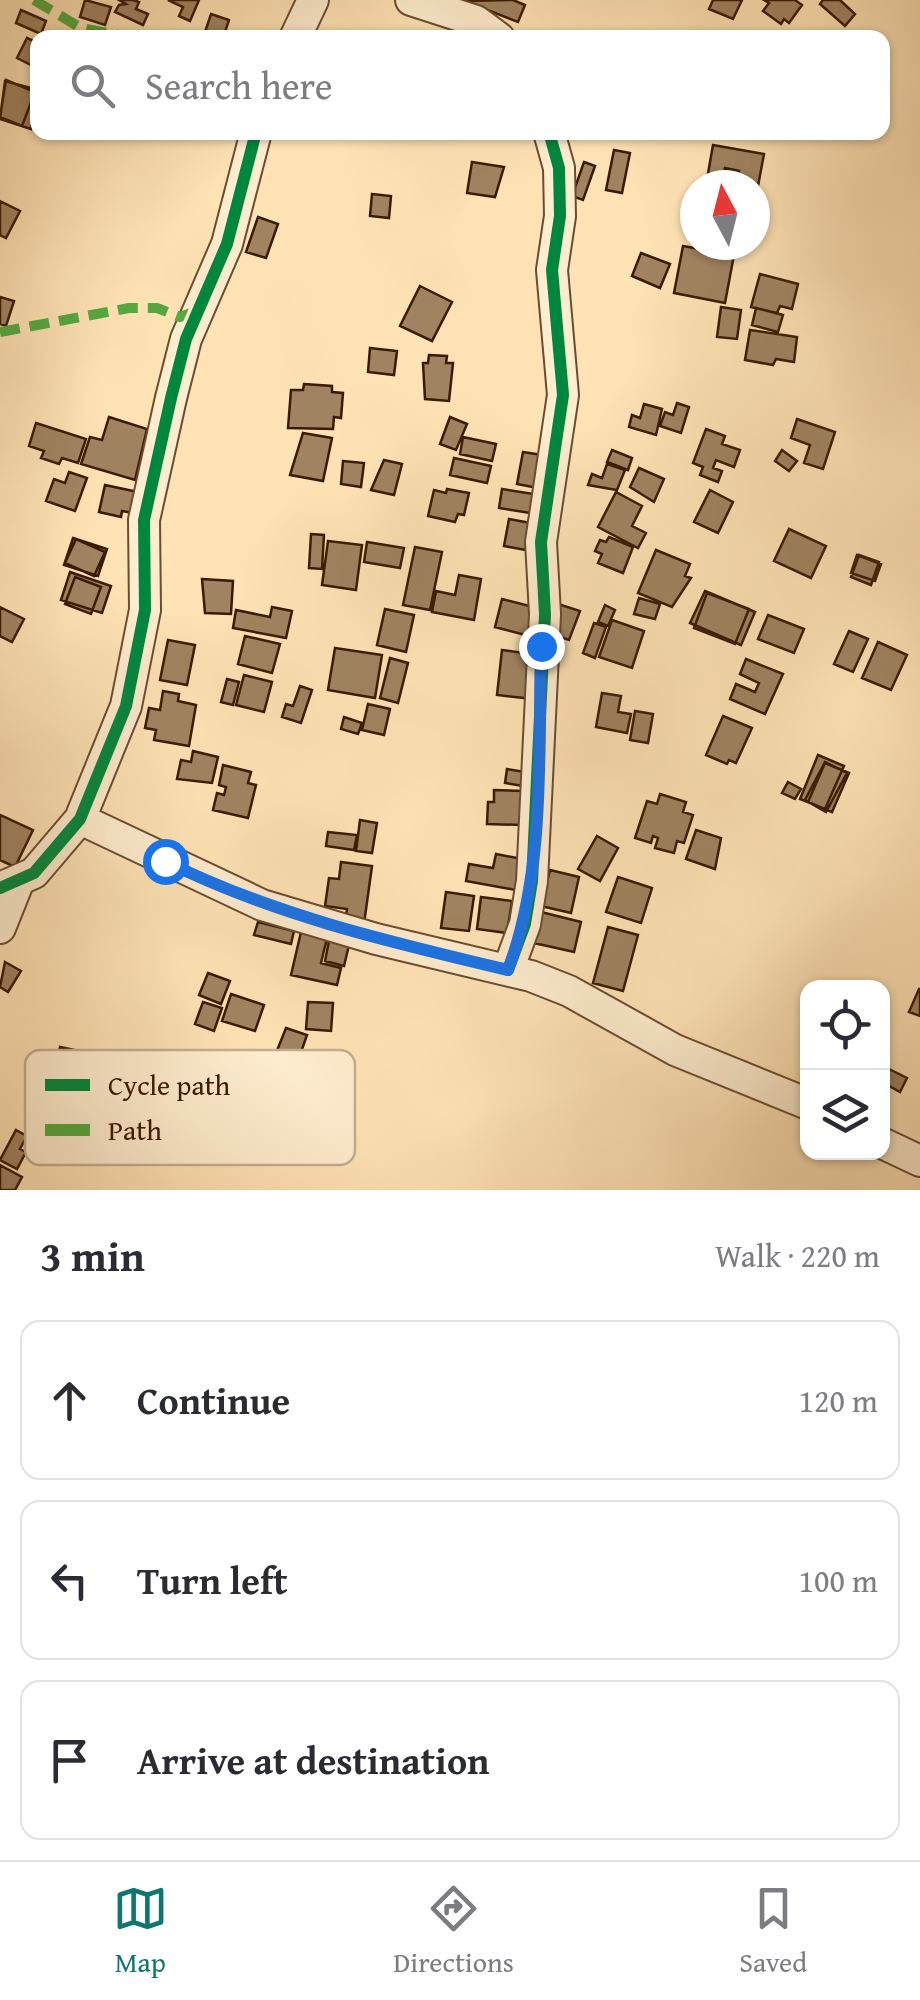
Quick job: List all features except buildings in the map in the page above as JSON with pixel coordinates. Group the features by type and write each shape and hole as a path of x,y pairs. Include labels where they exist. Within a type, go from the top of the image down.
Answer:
{"street":[{"path":"299,30 313,0"},
{"path":"411,0 476,20 489,30"},
{"path":"0,928 9,885 34,873 80,819 126,706 145,610 144,520 170,398 186,339 227,244 254,140"},
{"path":"508,970 525,924 532,881 545,614 542,542 563,395 552,270 560,216 559,168 551,140"},
{"path":"80,819 262,906 376,940 508,970 569,991 636,1032 800,1101"},
{"path":"890,1147 920,1161"}],"marked path":[{"path":"34,0 81,28 92,30"},
{"path":"0,332 129,308 157,308 180,317 199,310"}],"cycle path":[{"path":"0,888 34,873 80,819 126,706 145,610 144,520 171,398 186,339 227,244 254,140"},
{"path":"508,970 525,924 532,881 545,614 541,542 563,395 552,270 560,216 559,168 551,140"}],"route":[{"path":"165,861 262,906 376,940 425,948 508,970 525,924 532,881 541,646"}]}
